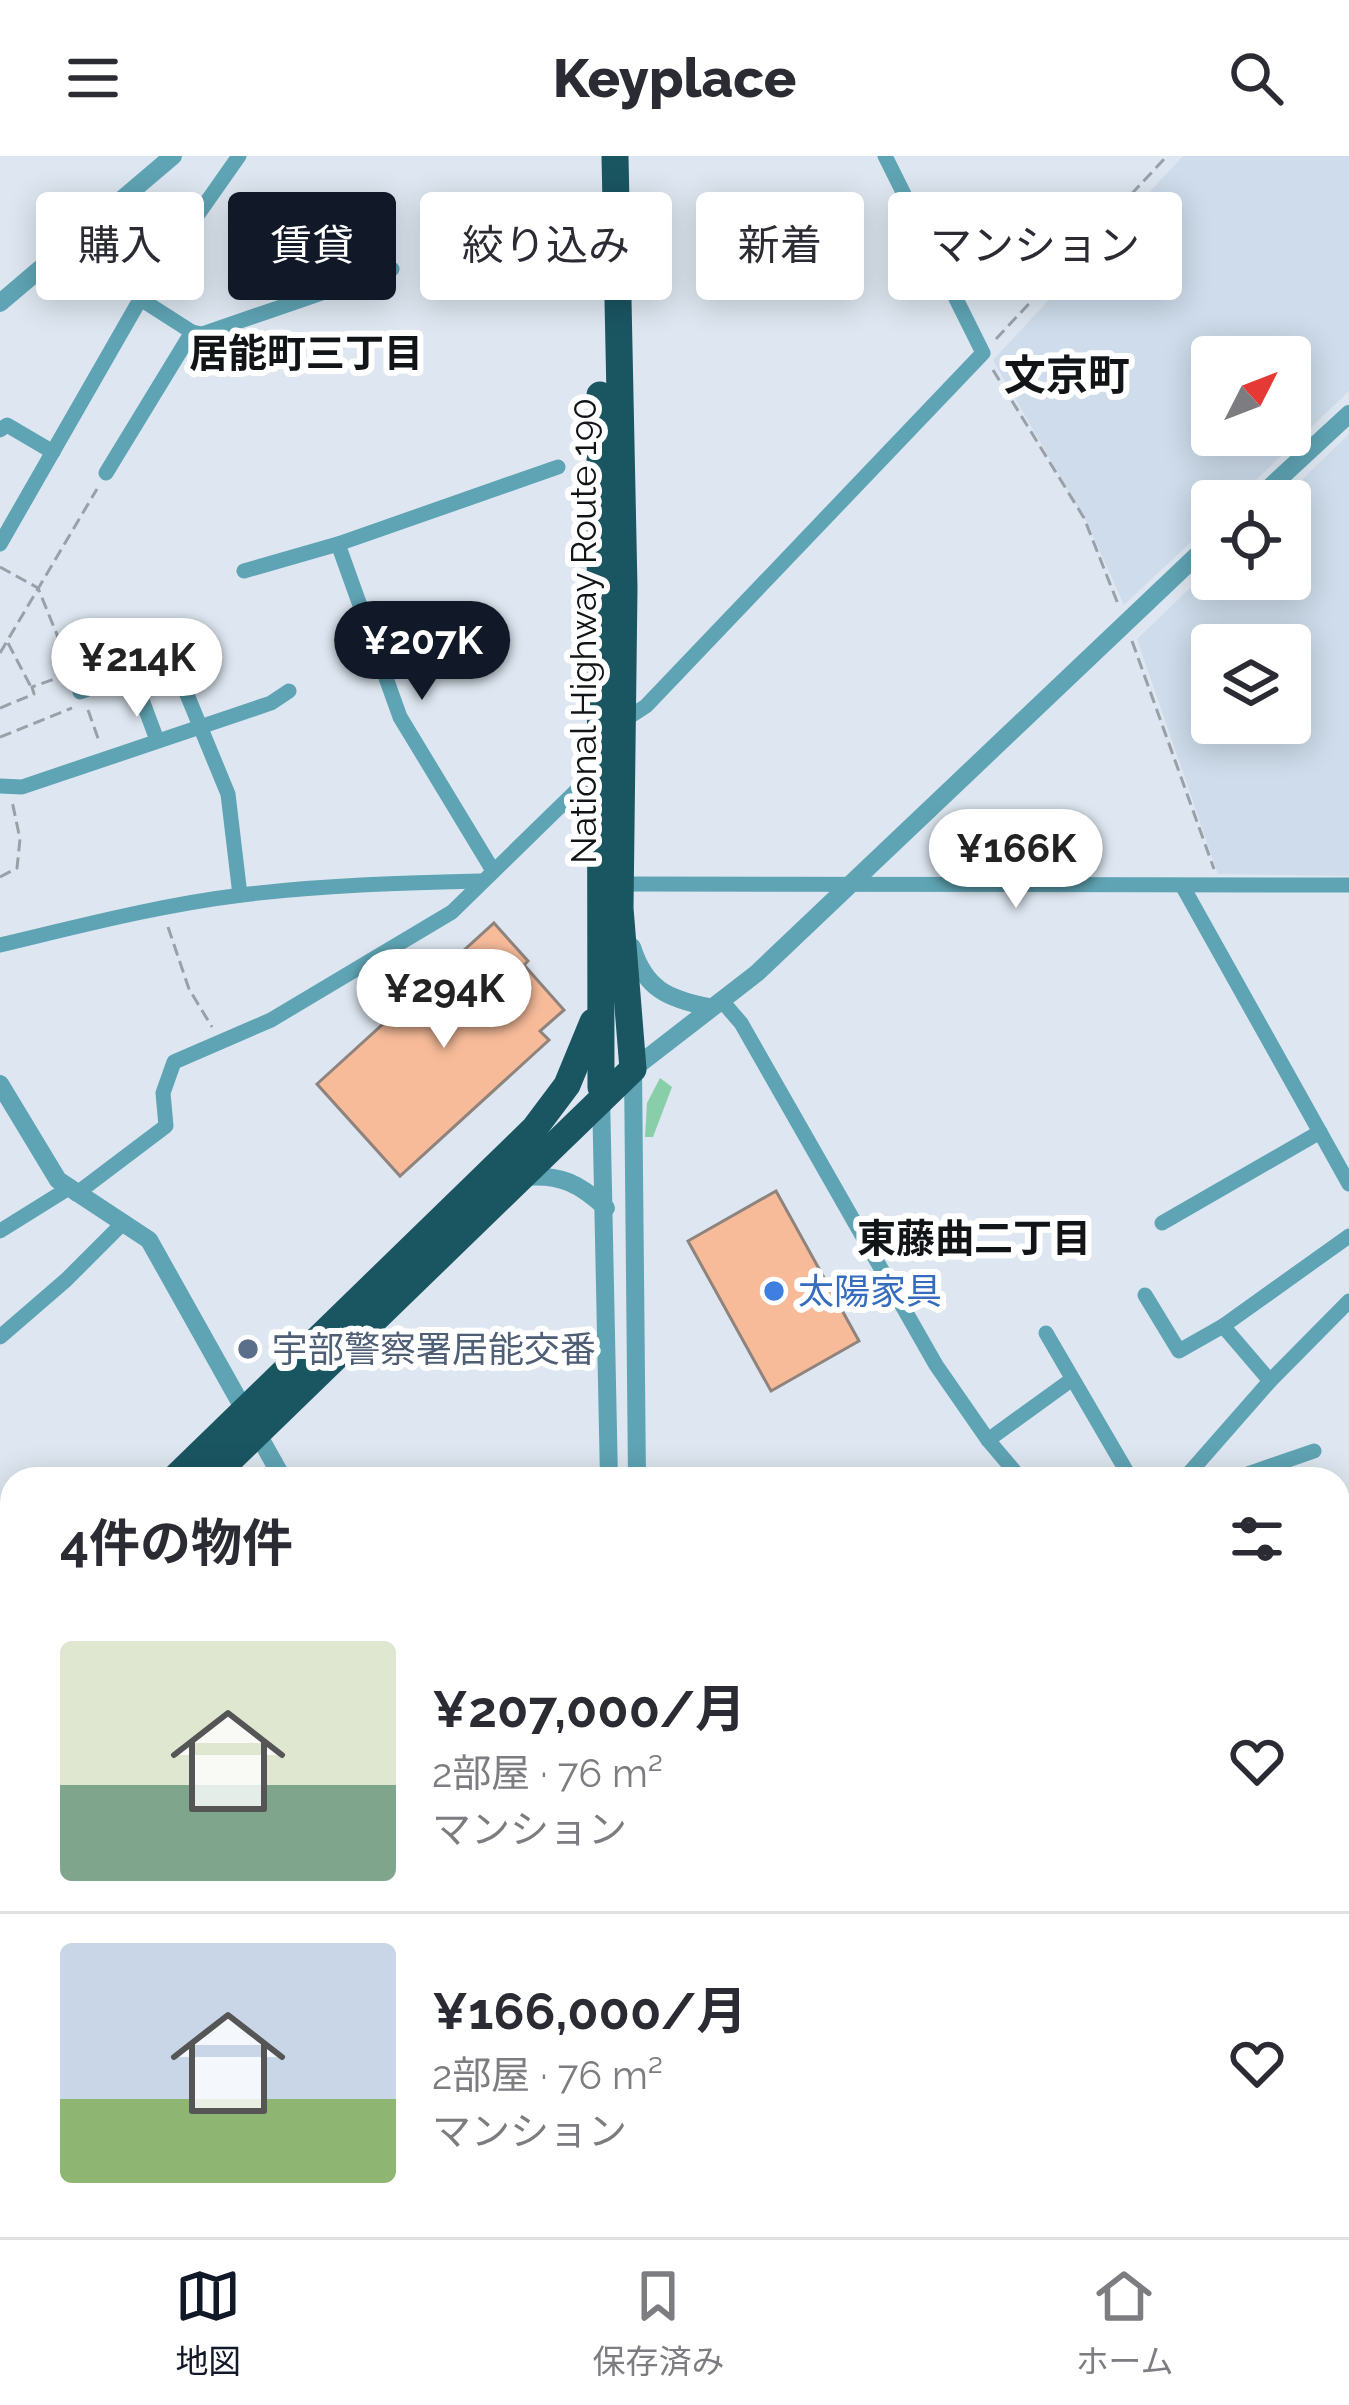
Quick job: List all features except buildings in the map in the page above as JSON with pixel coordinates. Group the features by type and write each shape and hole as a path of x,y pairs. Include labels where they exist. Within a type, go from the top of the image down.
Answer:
{"highway":[{"name":"National Highway Route 190","path":"596,156 601,1095"},
{"name":"National Highway Route 190","path":"615,156 624,589 620,896 633,1069"},
{"path":"219,1467 251,1423 389,1272 554,1106 584,1049 601,990"},
{"path":"389,1272 419,1254 633,1069"},
{"path":"190,1467 251,1423 525,1177 601,1095"}],"street":[{"path":"0,303 173,156"},
{"path":"204,205 239,156"},
{"path":"620,723 646,706 983,353 885,156"},
{"path":"0,544 142,300 202,334 301,300"},
{"path":"106,473 192,332"},
{"path":"1278,480 1349,414"},
{"path":"0,430 7,425 53,452"},
{"path":"244,571 338,544 558,467"},
{"path":"338,544 400,717 486,875"},
{"path":"637,1467 633,1069 757,973 1191,561"},
{"path":"80,692 160,663 206,653"},
{"path":"174,663 228,794 239,895"},
{"path":"132,673 158,740"},
{"path":"4,785 22,787 271,703 289,691"},
{"path":"0,1231 72,1191 166,1126 163,1093 174,1062 271,1020 452,912 580,787 599,777"},
{"path":"0,945 239,895 486,875"},
{"path":"1010,1467 936,1365 741,1023 715,1004 677,1001 646,981 620,896 850,884 1349,885"},
{"path":"1183,886 1349,1184"},
{"path":"0,1084 58,1180 149,1240 276,1467"},
{"path":"601,1095 609,1467"},
{"path":"1162,1223 1320,1132"},
{"path":"525,1177 565,1178 606,1208"},
{"path":"0,1337 124,1222"},
{"path":"1145,1294 1179,1351 1223,1326 1349,1236"},
{"path":"1195,1467 1349,1301"},
{"path":"1223,1326 1270,1381"},
{"path":"1046,1333 1124,1467"},
{"path":"988,1439 1071,1380"},
{"path":"1268,1467 1314,1451"}],"path":[{"path":"1167,156 983,353 1084,518 1218,883"},
{"path":"0,652 106,473"},
{"path":"0,567 38,589 73,673 32,687"},
{"path":"0,708 34,694 7,642"},
{"path":"0,737 85,702 104,757"},
{"path":"0,877 17,868 20,839 4,785"},
{"path":"163,908 176,961 222,1043"}],"shaded area":[{"path":"1183,156 1349,156 1349,391 1311,427 1311,336 1191,336 1191,456 1281,456 1256,480 1191,480 1191,542 1124,605 1087,523 993,360 1049,300 1182,300 1182,192 1149,192"},
{"path":"1349,434 1349,876 1218,874 1137,639 1191,587 1191,600 1311,600 1311,480 1302,480"}],"green space":[{"path":"660,1078 672,1087 653,1137 645,1137 647,1103"}],"place":[{"name":"太陽家具","path":"774,1291"},
{"name":"宇部警察署居能交番","path":"248,1349"}],"district":[{"name":"居能町三丁目","path":"306,353"},
{"name":"文京町","path":"1067,375"},
{"name":"東藤曲二丁目","path":"974,1238"}]}
